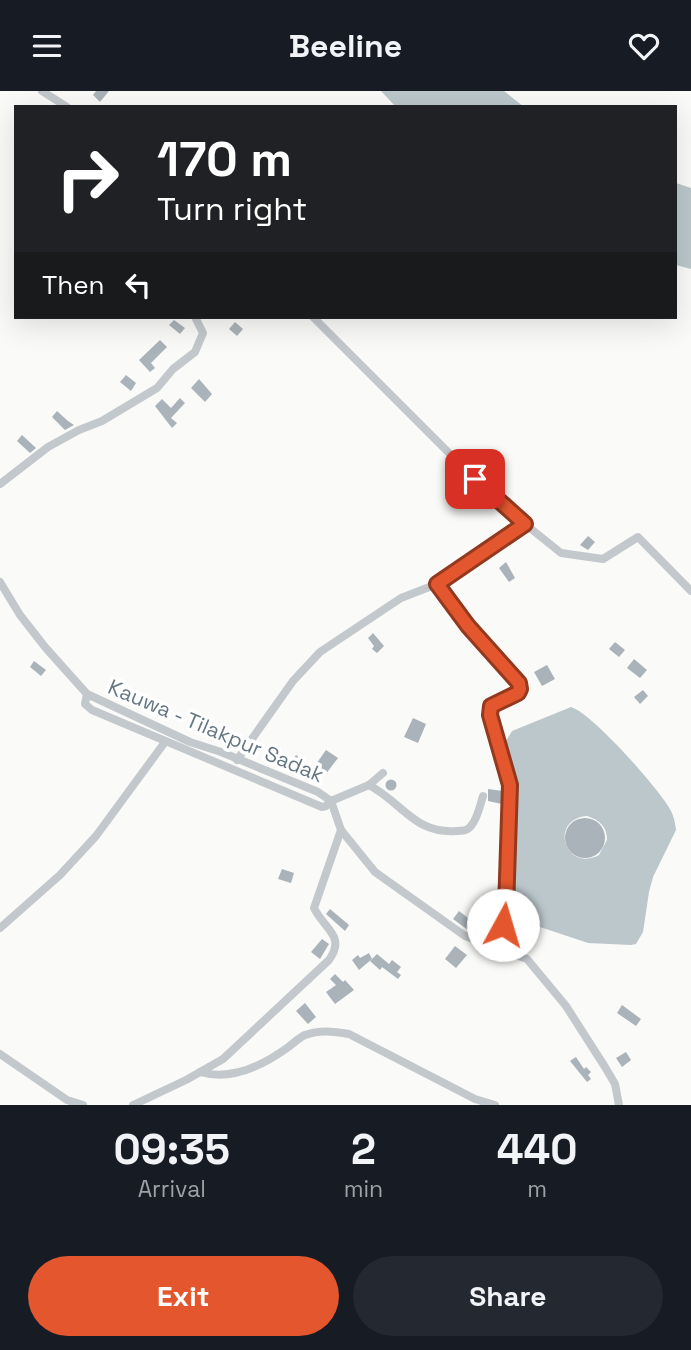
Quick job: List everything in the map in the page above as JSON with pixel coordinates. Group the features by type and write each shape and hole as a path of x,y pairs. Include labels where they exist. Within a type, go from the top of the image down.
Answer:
{"street":[{"path":"43,91 64,105"},
{"path":"0,484 48,447 102,421 158,388 173,369 195,352 203,333 196,319"},
{"path":"315,319 475,479 561,553 603,559 638,537 691,591"},
{"path":"237,759 293,681 320,652 401,598 437,584 525,524"},
{"name":"Kauwa - Tilakpur Sadak","path":"0,582 20,615 87,694 157,727 318,792 331,801 341,829 375,872 465,936 527,959 566,1006 606,1067 615,1084 619,1105"},
{"path":"437,584 468,626 519,683 520,689 518,693 491,706 490,715 510,785 506,909 503,925 499,930 477,940"},
{"path":"87,694 85,704 92,710 322,807 369,785 383,773"},
{"path":"0,928 60,875 96,836 165,742"},
{"path":"369,785 393,800 413,820 438,832 465,831 471,827 483,796"},
{"path":"133,1105 223,1059 330,960 337,949 336,939 314,908 341,829"},
{"path":"200,1072 215,1076 234,1074 265,1062 304,1036 340,1032 349,1034 472,1102 495,1105"},
{"path":"0,1054 66,1100 83,1105"}],"shaded area":[{"path":"381,91 504,91 522,105 394,105"},
{"path":"677,183 691,188 691,269 677,265"},
{"path":"571,707 581,712 608,736 639,769 670,809 676,830 653,877 643,932 636,944 588,943 513,918 512,873 517,805 516,786 507,756 506,741 512,731","holes":["587,816 604,828 607,840 599,855 587,859 577,857 566,843 568,826 575,819"]}],"building":[{"path":"96,91 109,91 100,102 93,95"},
{"path":"174,320 185,328 180,334 169,325"},
{"path":"235,322 243,329 237,336 229,329"},
{"path":"160,340 167,347 151,363 155,368 150,372 139,360"},
{"path":"126,375 136,383 131,391 120,382"},
{"path":"199,379 212,394 205,402 191,388"},
{"path":"180,398 185,403 171,418 177,423 172,428 155,406 162,399 171,408"},
{"path":"57,411 74,425 65,430 52,417"},
{"path":"22,435 36,448 30,453 17,441"},
{"path":"488,454 495,461 488,467 481,460"},
{"path":"588,536 595,542 588,550 580,545"},
{"path":"506,562 515,578 509,582 499,568"},
{"path":"373,633 384,646 377,653 372,649 374,646 368,638"},
{"path":"615,642 625,650 619,657 609,649"},
{"path":"634,659 647,670 640,678 627,668"},
{"path":"34,661 46,670 41,676 30,667"},
{"path":"547,665 555,679 542,686 534,672"},
{"path":"643,690 648,696 640,704 634,697"},
{"path":"413,718 426,724 418,743 404,737"},
{"path":"326,750 338,758 325,775 314,767"},
{"path":"296,755 305,762 300,769 291,763"},
{"path":"391,780 395,781 395,789 391,790 387,789 386,785 387,781"},
{"path":"488,789 503,791 502,804 488,801"},
{"path":"585,818 593,819 599,824 604,830 604,846 599,852 593,857 585,858 577,857 571,852 566,846 565,838 566,830 571,824 577,819"},
{"path":"282,869 294,873 291,883 278,879"},
{"path":"330,909 349,925 345,931 326,914"},
{"path":"459,911 484,930 476,933 453,919"},
{"path":"322,939 329,944 320,959 311,952"},
{"path":"455,946 467,955 456,968 445,959"},
{"path":"369,953 372,959 359,970 352,960 358,955 360,958"},
{"path":"377,954 389,964 392,960 401,967 397,972 401,975 398,979 382,967 380,970 370,961"},
{"path":"335,974 354,990 335,1004 326,992 336,985 330,979"},
{"path":"305,1003 316,1017 308,1024 296,1011"},
{"path":"622,1005 641,1019 636,1026 617,1013"},
{"path":"626,1052 631,1060 622,1067 616,1058"},
{"path":"576,1057 584,1069 586,1067 591,1072 588,1075 591,1079 587,1082 570,1061"}],"route":[{"path":"475,479 525,524 437,584 468,626 519,683 518,693 491,706 490,715 510,785 506,909 503,925"}]}
